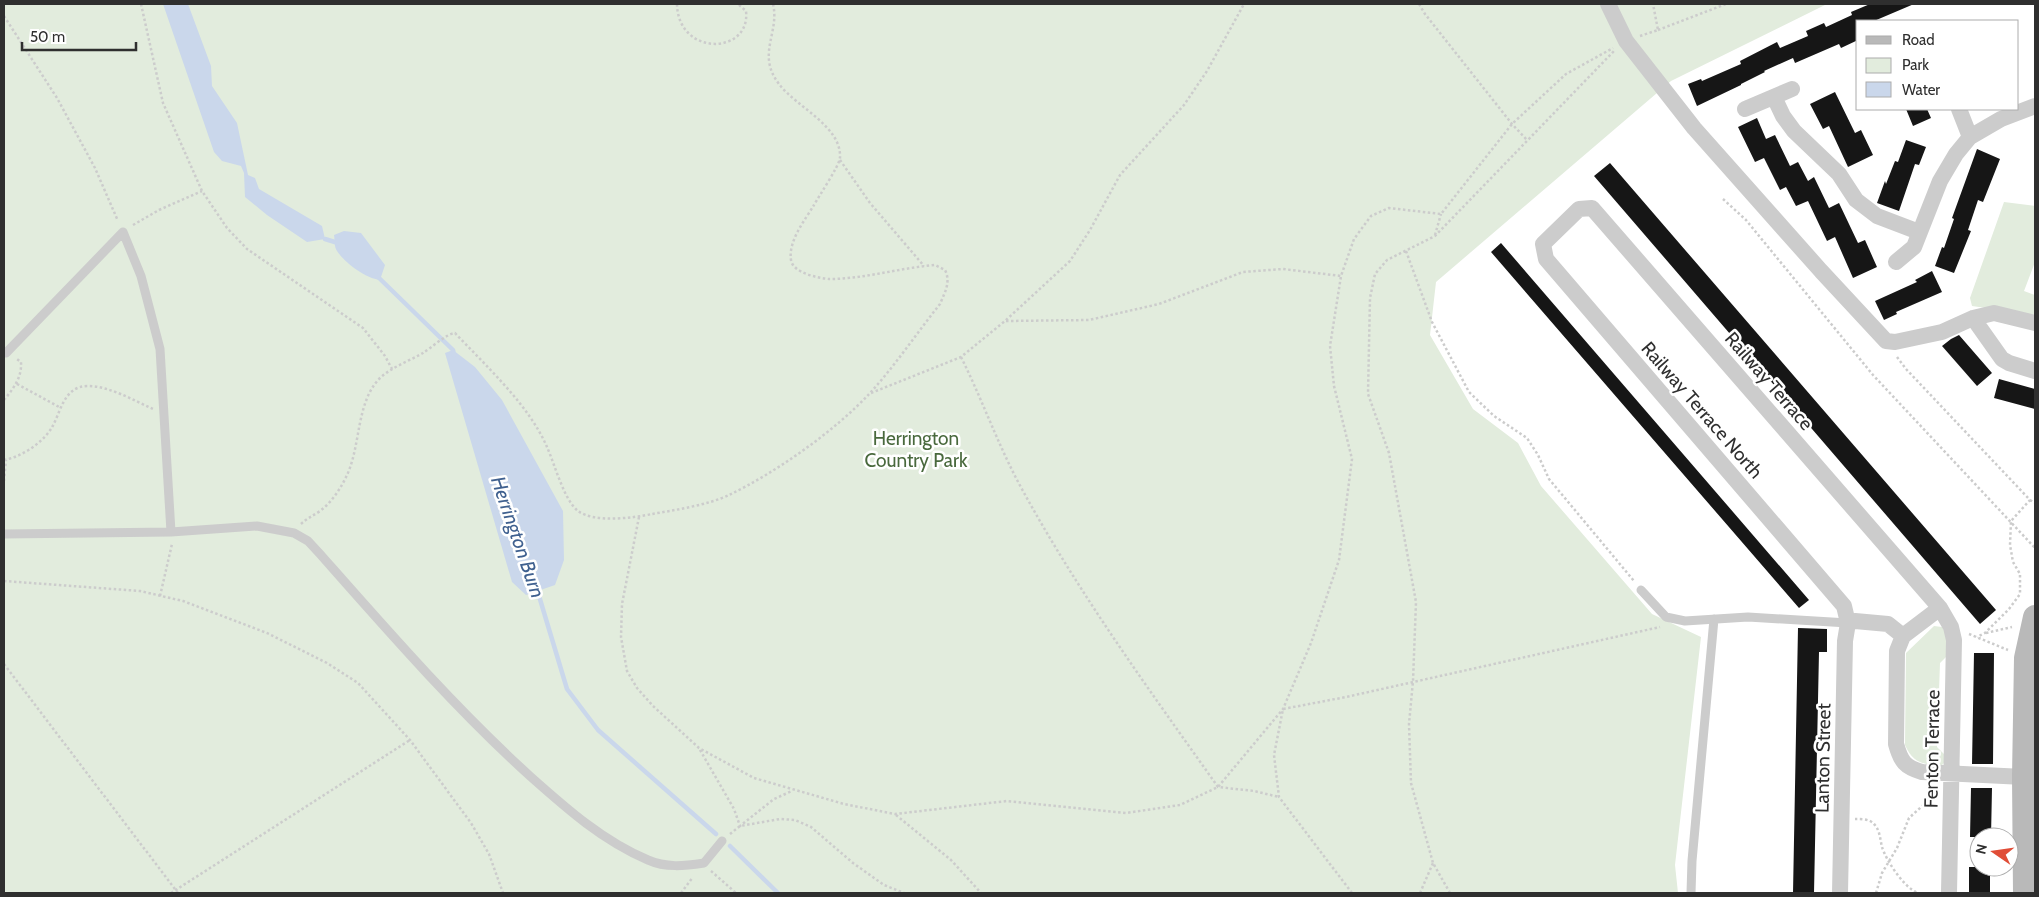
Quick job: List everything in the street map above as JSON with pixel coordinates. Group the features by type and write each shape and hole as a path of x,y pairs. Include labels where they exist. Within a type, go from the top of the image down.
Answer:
{"main road":[{"path":"2025,893 2026,658 2034,621"}],"street":[{"path":"1608,4 1624,42 1694,128 1886,341 1895,342 1942,332 1973,318 1994,313 2035,324"},
{"path":"1745,109 1792,89"},
{"path":"1774,97 1783,116 1794,131 1839,174 1856,200 1877,216 1919,232"},
{"path":"1896,262 1914,246 1940,181 1956,154 1970,137 2001,119 2035,106"},
{"path":"1959,110 1970,137"},
{"name":"Railway Terrace","path":"1562,225 1580,209 1592,208 1940,608"},
{"name":"Railway Terrace North","path":"1562,225 1543,244 1546,259 1844,606 1848,623"},
{"path":"1973,318 2002,358 2009,363 2035,371"},
{"path":"1940,608 1903,636 1897,651 1896,744 1900,757 1909,769 1922,772 2024,777"},
{"name":"Fenton Terrace","path":"1940,608 1951,627 1954,640 1949,893"},
{"path":"1848,623 1855,621 1888,624 1903,636"},
{"name":"Lanton Street","path":"1840,893 1845,633 1848,623"}],"lane":[{"path":"6,353 123,232 141,276 160,348 171,532"},
{"path":"4,534 171,532 257,526 294,533 308,541 422,670 494,743 566,808 607,839 649,861 678,867 704,863 722,841"},
{"path":"1641,590 1666,616 1686,621 1748,618 1848,623"},
{"path":"1691,893 1692,861 1714,619"}],"path":[{"path":"141,4 163,103 202,190 227,228 246,249 363,328 385,356 392,369"},
{"path":"677,4 681,25 699,41 710,43 722,43 732,40 741,32 747,19 746,10 738,4"},
{"path":"773,4 769,69 780,85 826,127 837,142 840,160 870,203 924,266"},
{"path":"870,394 961,357 1005,322 1070,261 1090,230 1120,175 1184,105 1207,71 1244,4"},
{"path":"1419,4 1512,124 1527,140"},
{"path":"1653,4 1658,30"},
{"path":"1435,236 1441,214 1512,124 1566,74 1624,42 1726,4"},
{"path":"4,16 58,98 95,168 123,232 159,210 202,190"},
{"path":"1450,893 1433,862 1411,782 1409,724 1413,681 1416,602 1389,454 1368,394 1370,298 1375,274 1387,260 1435,236 1624,42"},
{"path":"294,533 306,519 329,504 348,474 365,406 370,393 379,379 392,369 435,346 450,334 455,333 522,407 544,438 564,492 576,510 588,517 639,517 728,496 769,472 820,438 870,394 940,304 947,289 948,277 945,270 935,265 827,279 798,271 791,262 791,250 796,236 840,160"},
{"path":"1723,199 1746,220 1873,375 2035,548"},
{"path":"1352,893 1279,797 1274,755 1284,709 1311,643 1340,560 1352,459 1334,386 1330,346 1341,276 1354,239 1371,216 1389,208 1441,214"},
{"path":"1406,251 1432,322 1469,392 1494,416 1527,438 1538,455 1549,479 1641,590"},
{"path":"1005,322 1089,320 1159,304 1243,272 1284,269 1341,276"},
{"path":"1886,341 1906,370 2030,500 2035,503"},
{"path":"4,400 17,384 22,368 21,362 6,353"},
{"path":"961,357 1022,490 1063,560 1118,647 1218,787 1254,791 1279,797"},
{"path":"17,384 61,408"},
{"path":"4,481 5,460 38,444 50,430 64,398 75,388 88,386 121,395 164,414"},
{"path":"1985,633 2020,594 2020,574 2013,562 2010,545 2011,521 2030,500"},
{"path":"639,517 622,604 621,637 627,671 637,688 653,706 699,748 754,778 844,804 895,814 1007,801 1126,813 1180,805 1218,787 1284,709 1346,697 1686,621"},
{"path":"160,596 173,549 171,532"},
{"path":"4,581 140,591 183,601 267,633 327,663 358,683 410,740 470,823 489,854 503,893"},
{"path":"1977,637 1985,633 2034,621"},
{"path":"1951,627 2026,658"},
{"path":"4,664 177,892"},
{"path":"171,893 177,892 410,740"},
{"path":"699,748 731,802 740,826"},
{"path":"722,841 774,799 794,791"},
{"path":"1876,893 1882,873 1897,848 1909,818 1931,798 1951,796"},
{"path":"895,814 951,860 981,893"},
{"path":"740,826 780,819 795,820 811,827 853,863 884,885 904,893"},
{"path":"1841,819 1867,820 1874,823 1879,832 1882,849 1908,888 1918,893"},
{"path":"1420,893 1433,862"},
{"path":"681,893 704,863 736,893"}],"green space":[{"name":"Herrington Country Park","path":"4,4 1827,4 1671,81 1436,282 1430,335 1473,409 1518,443 1541,486 1652,614 1701,637 1675,865 1678,893 4,893"},
{"path":"2004,202 2035,206 2035,262 2024,291 2035,295 2035,315 1972,306 1970,298"},
{"path":"1934,626 1942,627 1946,634 1946,657 1940,663 1937,747 1944,754 1944,763 1942,765 1919,762 1911,756 1905,745 1906,653"}],"water":[{"path":"163,4 188,4 211,66 212,86 237,123 248,175 255,178 259,189 322,226 325,239 307,242 267,215 245,197 244,173 241,166 222,161 214,152"},
{"path":"344,231 361,233 385,265 380,280 374,279 356,269 337,251 334,235"},
{"path":"453,350 475,367 502,400 563,511 564,560 555,585 526,595 512,582 445,353"}],"building":[{"path":"1870,4 1914,4 1876,20 1856,20 1856,41 1841,48 1839,44 1795,63 1793,58 1697,106 1688,84 1701,79 1702,81 1741,64 1740,61 1777,42 1780,48 1808,36 1806,31 1824,23 1826,27 1852,15 1851,12"},
{"path":"1835,92 1855,133 1861,130 1873,155 1848,167 1829,126 1823,129 1810,104"},
{"path":"1906,110 1927,110 1931,118 1913,126"},
{"path":"1757,118 1766,139 1775,135 1790,166 1798,162 1808,181 1814,177 1829,208 1839,203 1858,243 1865,240 1877,267 1853,278 1835,237 1827,241 1808,201 1796,206 1786,187 1780,190 1764,158 1755,162 1738,127"},
{"path":"1906,140 1926,147 1919,165 1915,164 1899,211 1877,203 1895,161 1898,162"},
{"path":"1977,149 2000,159 1983,202 1978,200 1968,230 1971,231 1954,273 1935,266 1942,247 1944,248 1954,219 1952,218"},
{"path":"1610,163 1996,610 1980,624 1594,176"},
{"path":"1501,243 1809,600 1799,608 1491,252"},
{"path":"1932,271 1942,292 1896,312 1897,314 1884,320 1875,301 1917,282 1915,280"},
{"path":"1959,335 1992,373 1977,386 1942,346"},
{"path":"1999,379 2035,389 2035,409 1994,398"},
{"path":"1798,628 1827,629 1827,652 1819,652 1814,893 1793,893"},
{"path":"1974,653 1994,653 1993,764 1972,764"},
{"path":"1971,788 1992,788 1991,827 1970,827"},
{"path":"1969,877 1990,877 1990,893 1969,893"}],"waterway":[{"name":"Herrington Burn","path":"325,239 338,243"},
{"name":"Herrington Burn","path":"376,275 453,350 454,355"},
{"name":"Herrington Burn","path":"536,586 567,689 598,730 716,834"},
{"name":"Herrington Burn","path":"730,846 778,893"}]}
